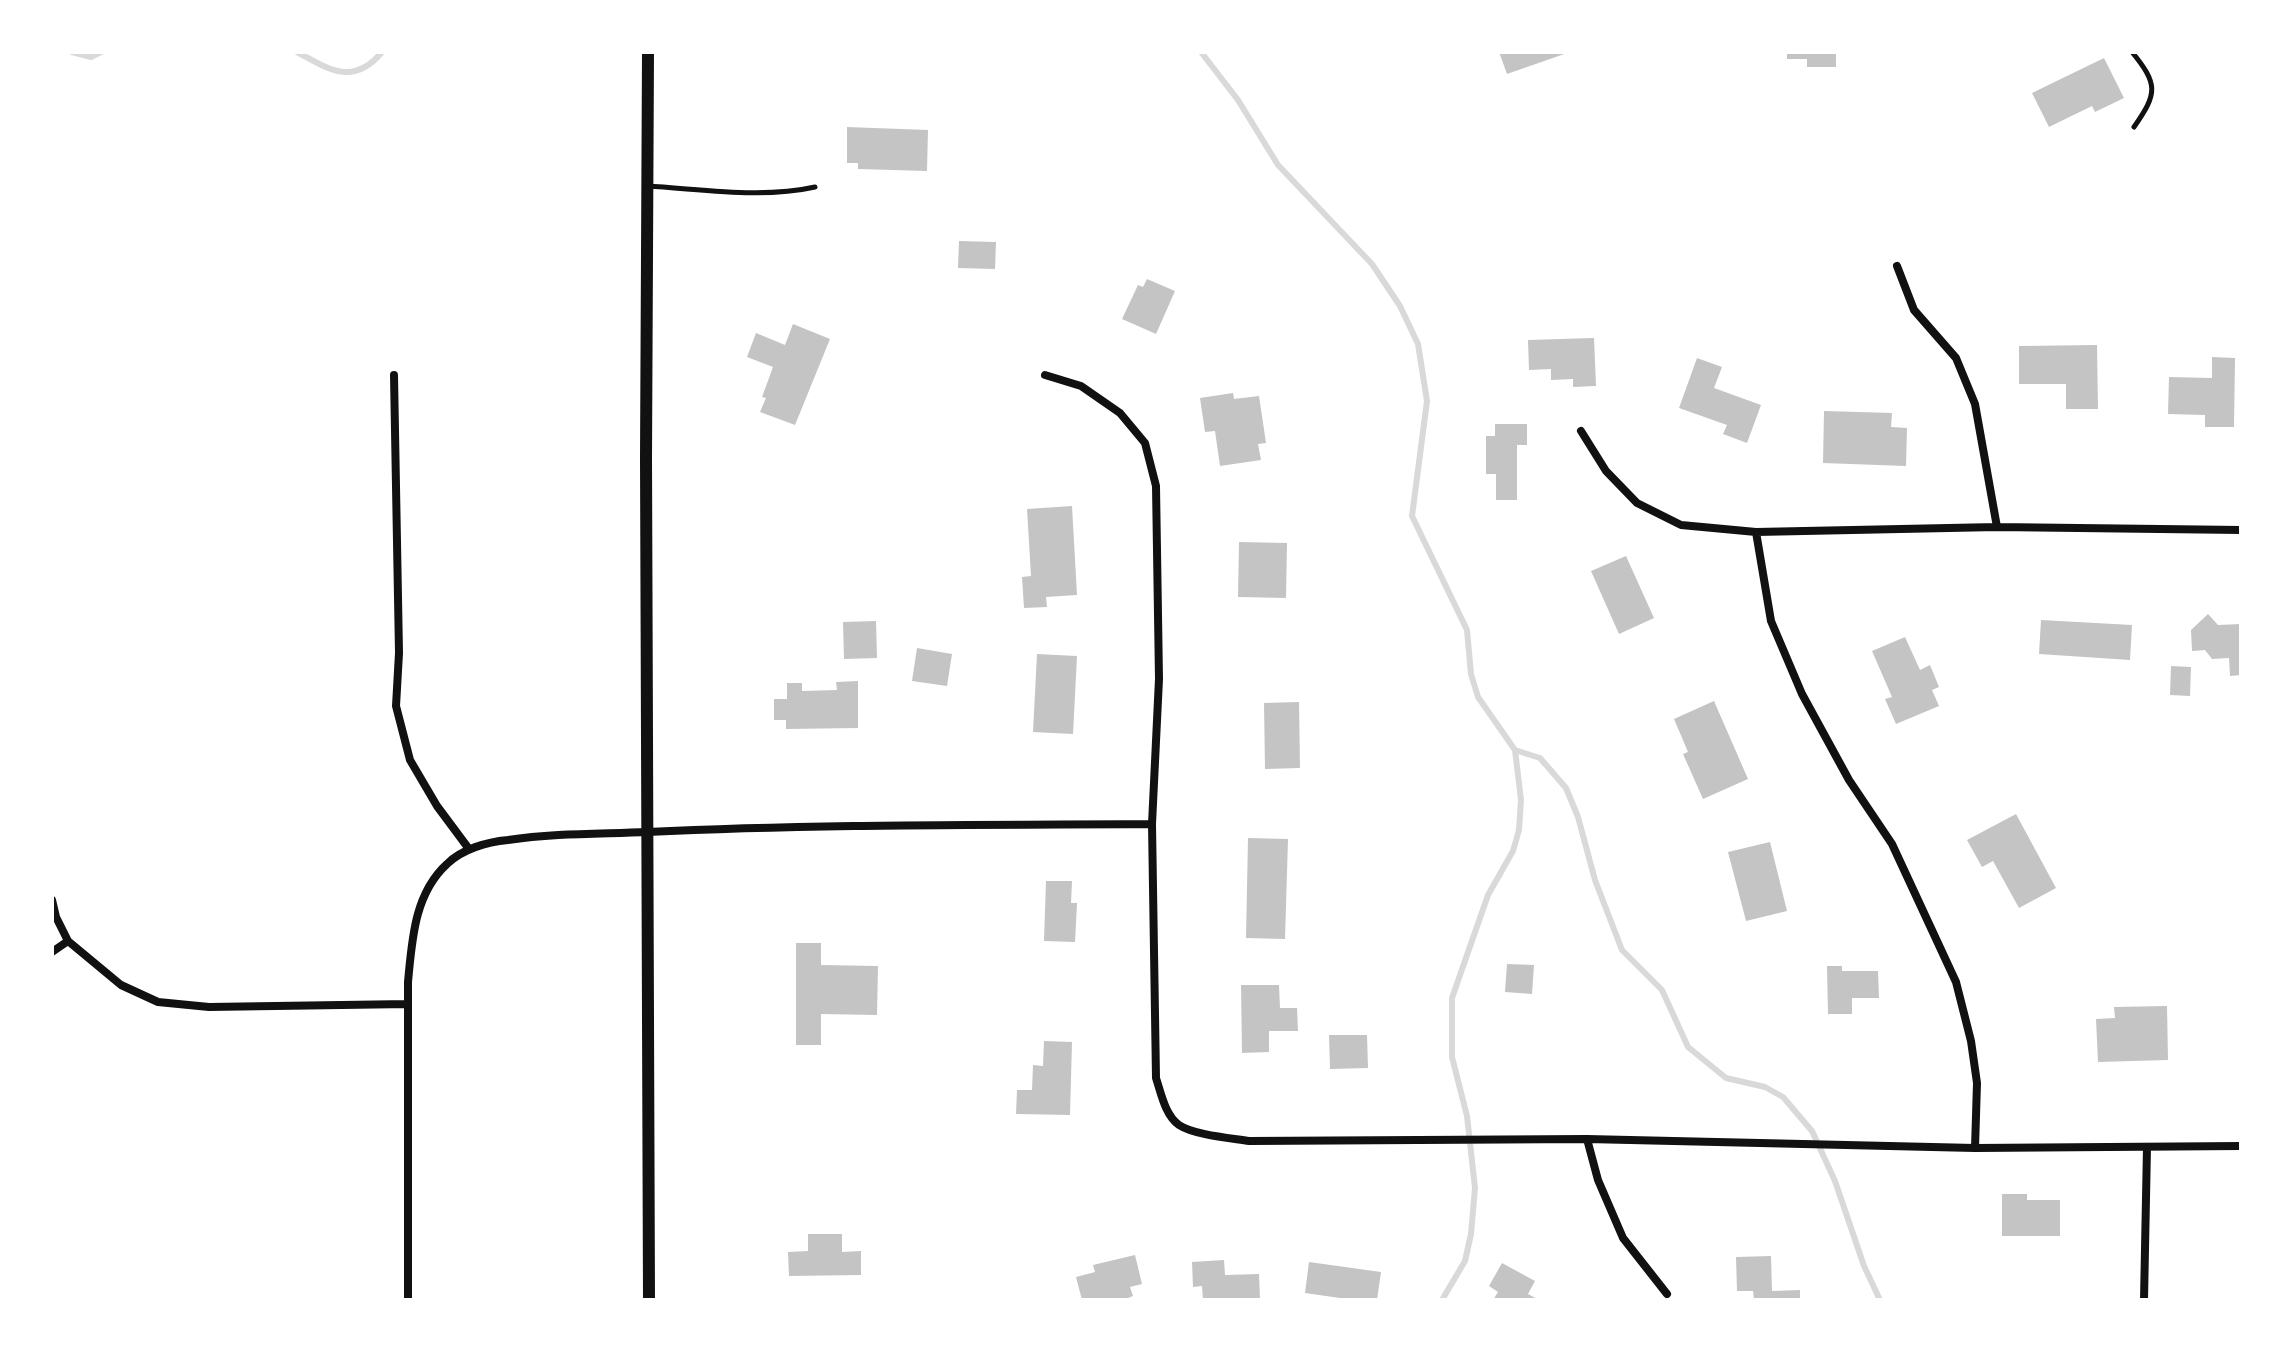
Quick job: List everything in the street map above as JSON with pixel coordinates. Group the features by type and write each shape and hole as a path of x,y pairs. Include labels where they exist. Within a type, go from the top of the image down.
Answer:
{"street":[{"path":"648,52 649,1300"},
{"path":"1897,266 1914,310 1956,358 1975,404 1997,527"},
{"path":"394,375 399,653 396,706 410,760 437,806 469,849"},
{"path":"1045,375 1081,386 1120,413 1145,443 1156,486 1159,679 1152,824 1156,1078 1164,1105 1178,1125 1205,1134 1249,1141 1587,1139 1975,1148 2241,1146"},
{"path":"1581,431 1606,471 1637,503 1681,525 1756,532 1997,527 2241,530"},
{"path":"1756,532 1771,621 1802,694 1849,780 1892,844 1956,982 1971,1041 1977,1083 1975,1148"},
{"path":"408,1300 408,1004 413,934 425,893 447,864 469,849 505,840 714,828 1152,824"},
{"path":"52,900 56,917 68,941 121,985 158,1002 209,1007 408,1004"},
{"path":"52,952 68,941"},
{"path":"1587,1139 1598,1180 1623,1238 1667,1294"},
{"path":"2144,1300 2147,1147"}],"lane":[{"path":"2132,52 2147,71 2151,83 2149,105 2134,127"},
{"path":"646,186 761,192 798,191 815,187"}],"building":[{"path":"1499,52 1570,52 1507,74"},
{"path":"1787,52 1836,52 1836,67 1807,67 1807,59 1787,59"},
{"path":"2104,58 2124,98 2095,112 2092,106 2049,127 2032,93"},
{"path":"847,127 928,130 927,171 858,169 858,163 847,163"},
{"path":"959,241 996,242 995,269 958,268"},
{"path":"1147,279 1175,291 1156,334 1122,319 1138,285 1143,287"},
{"path":"793,324 830,339 795,425 760,412 773,367 747,357 756,333 785,345"},
{"path":"1594,338 1596,386 1573,387 1573,379 1551,380 1551,369 1529,370 1528,340"},
{"path":"2097,345 2098,409 2066,409 2066,384 2019,384 2019,346"},
{"path":"2212,357 2235,358 2234,427 2205,427 2205,415 2168,414 2169,377 2212,378"},
{"path":"1697,358 1722,367 1714,388 1761,405 1747,443 1723,434 1727,425 1679,408"},
{"path":"1233,393 1234,399 1259,396 1266,443 1258,444 1261,460 1220,466 1215,431 1205,432 1200,398"},
{"path":"1824,411 1892,413 1891,427 1907,428 1906,466 1823,463"},
{"path":"1495,424 1527,424 1527,445 1517,445 1517,500 1496,500 1496,474 1486,474 1486,436 1495,436"},
{"path":"1072,506 1077,595 1046,597 1047,607 1024,608 1022,577 1031,576 1027,509"},
{"path":"1239,542 1287,543 1286,598 1238,597"},
{"path":"1626,556 1654,618 1619,634 1591,571"},
{"path":"2208,614 2218,625 2241,624 2241,675 2230,676 2229,658 2212,659 2205,650 2192,651 2191,630"},
{"path":"2041,620 2132,625 2130,660 2039,654"},
{"path":"876,621 877,658 844,659 843,622"},
{"path":"1905,637 1920,670 1930,665 1939,687 1932,690 1939,706 1896,724 1885,699 1892,697 1872,651"},
{"path":"917,648 952,654 947,686 912,681"},
{"path":"1037,654 1077,656 1073,734 1033,732"},
{"path":"2171,666 2191,667 2190,696 2170,695"},
{"path":"858,681 858,728 786,729 786,720 774,720 774,699 787,699 787,683 802,683 802,691 837,690 836,682"},
{"path":"1714,701 1748,779 1703,799 1683,754 1688,752 1674,719"},
{"path":"1299,702 1300,768 1265,769 1264,703"},
{"path":"2016,814 2056,888 2019,908 1993,861 1982,867 1967,840"},
{"path":"1248,838 1288,839 1285,939 1246,938"},
{"path":"1770,842 1787,911 1746,921 1728,852"},
{"path":"1046,881 1072,881 1071,903 1077,903 1075,942 1044,941"},
{"path":"796,943 821,943 821,965 878,966 877,1015 821,1014 821,1045 796,1045"},
{"path":"1507,964 1534,965 1532,994 1505,992"},
{"path":"1827,966 1842,966 1842,971 1878,971 1879,998 1852,998 1852,1014 1828,1014"},
{"path":"1241,985 1279,985 1280,1008 1297,1008 1298,1031 1269,1031 1269,1052 1242,1053"},
{"path":"2167,1006 2168,1060 2098,1062 2096,1019 2115,1018 2114,1007"},
{"path":"1329,1035 1367,1035 1368,1068 1330,1069"},
{"path":"1044,1041 1072,1042 1070,1115 1016,1114 1017,1090 1032,1090 1033,1065 1043,1066"},
{"path":"2002,1194 2027,1194 2027,1200 2060,1200 2060,1236 2002,1236"},
{"path":"808,1234 842,1234 842,1252 861,1251 861,1275 789,1276 788,1252 808,1251"},
{"path":"1135,1255 1142,1284 1130,1287 1133,1296 1123,1300 1082,1300 1076,1277 1095,1272 1093,1265"},
{"path":"1771,1256 1772,1291 1800,1290 1800,1300 1754,1300 1753,1291 1737,1291 1736,1257"},
{"path":"1224,1260 1225,1275 1259,1274 1260,1300 1203,1300 1202,1286 1193,1287 1192,1262"},
{"path":"1309,1262 1381,1272 1377,1300 1305,1293"},
{"path":"1502,1263 1535,1281 1528,1294 1539,1300 1493,1300 1498,1292 1489,1286"}],"waterway":[{"path":"72,52 91,57 101,52"},
{"path":"297,52 340,72 361,69 382,52"},
{"path":"1201,52 1238,100 1278,165 1372,264 1400,306 1418,344 1427,401 1412,516 1467,630 1471,674 1478,697 1515,750 1521,800 1519,830 1513,851 1488,895 1452,998 1452,1057 1467,1116 1475,1188 1465,1261 1442,1300"},
{"path":"1515,750 1540,758 1566,788 1578,817 1595,880 1622,950 1662,990 1688,1047 1726,1078 1765,1087 1783,1097 1812,1131 1835,1181 1864,1266 1880,1300"}]}
